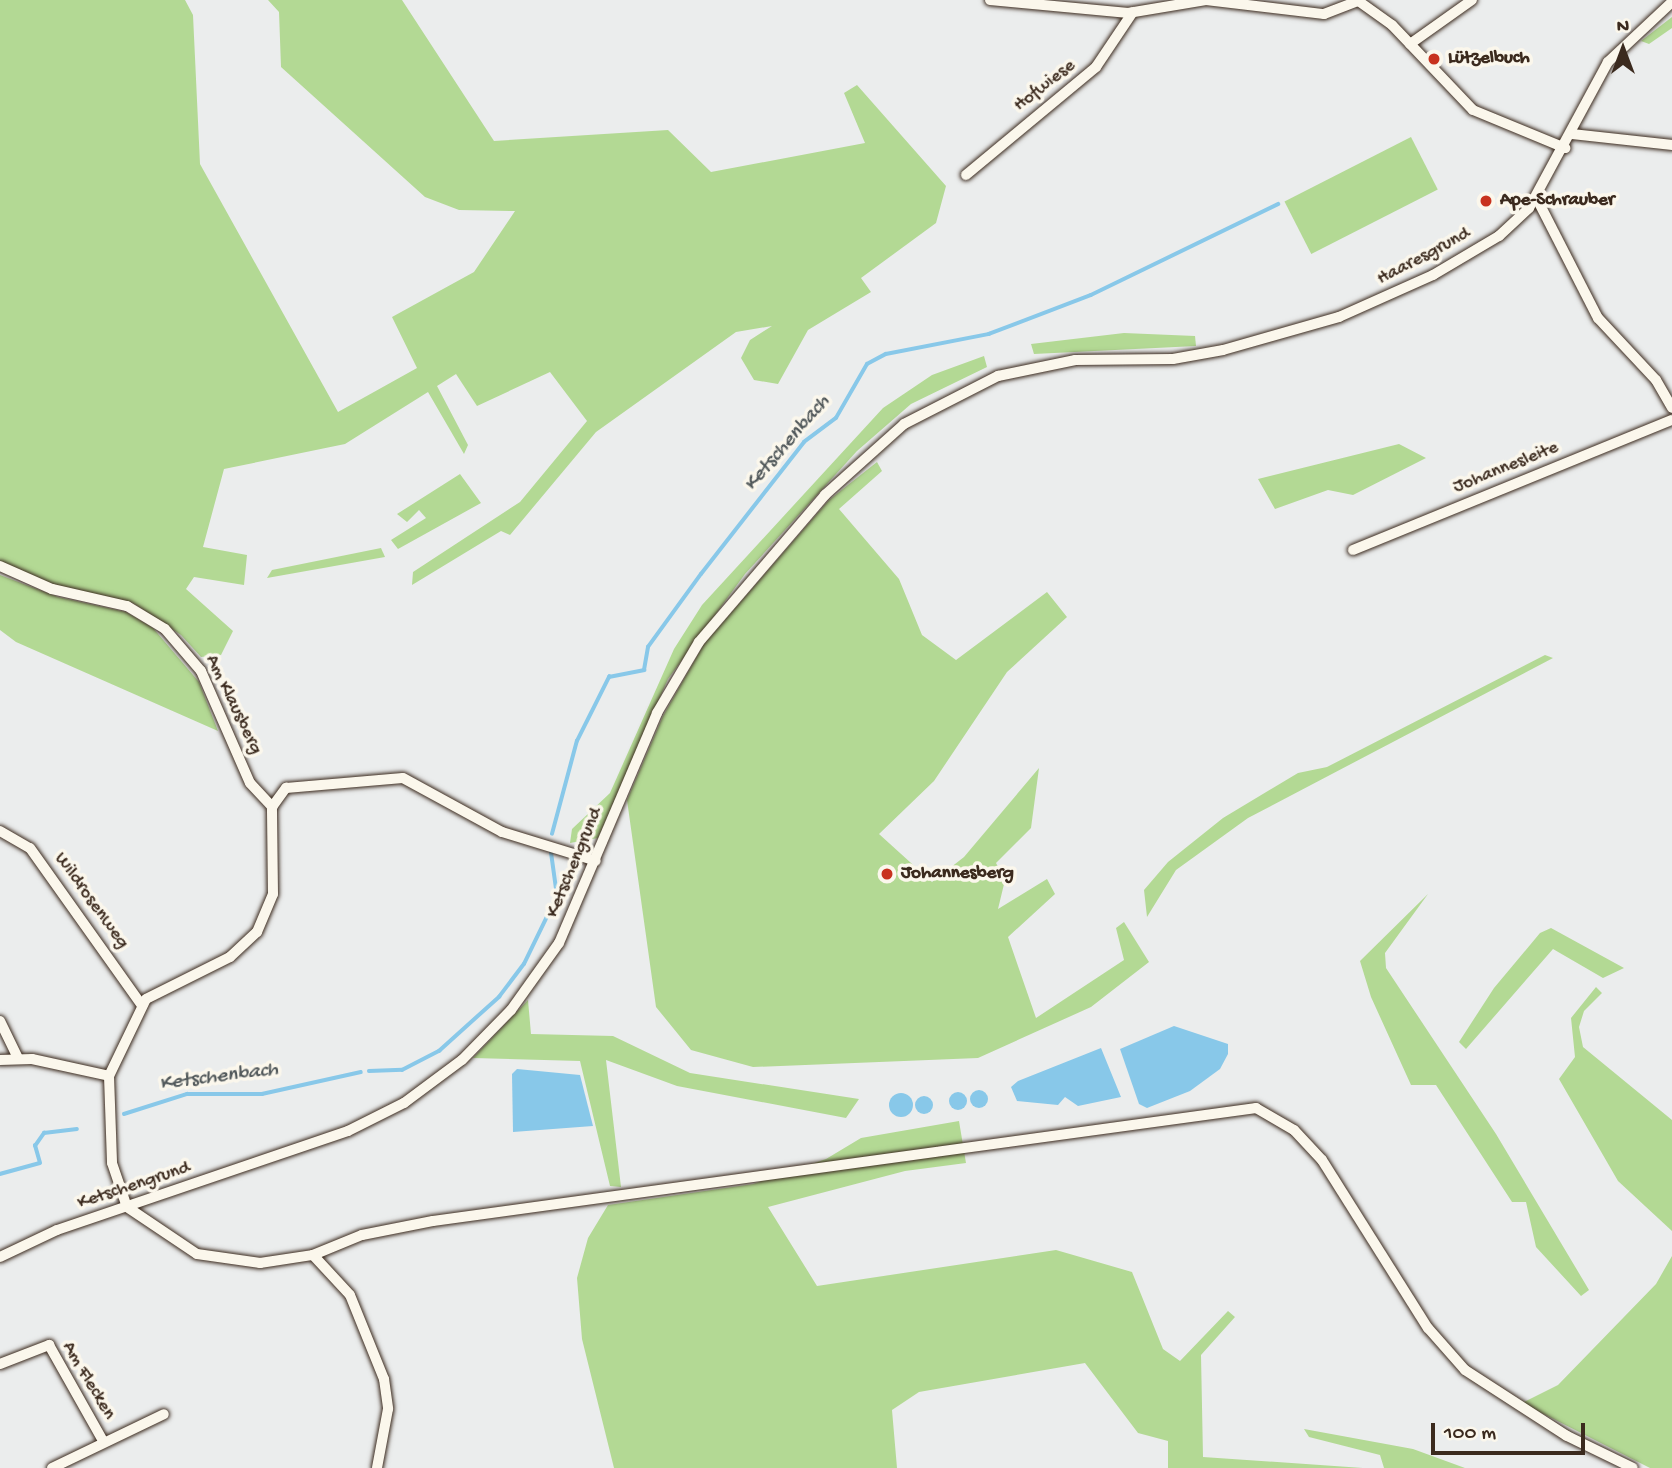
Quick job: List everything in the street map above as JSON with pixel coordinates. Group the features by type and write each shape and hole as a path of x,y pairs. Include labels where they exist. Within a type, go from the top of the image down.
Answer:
{"street":[{"path":"990,0 1133,12 1207,0 1324,14 1357,1 1410,44 1473,110 1565,148"},
{"path":"1410,44 1472,0"},
{"name":"Haaresgrund","path":"1075,360 1192,356 1339,317 1477,250 1537,199 1608,62 1672,2"},
{"name":"Hofwiese","path":"966,175 1096,67 1133,12"},
{"path":"1572,134 1672,145"},
{"path":"1537,199 1598,318 1656,380 1672,408"},
{"name":"Ketschengrund","path":"0,1257 127,1207 329,1139 432,1085 511,1010 543,969 596,860 681,670 719,616 825,495 889,436 956,394 998,376 1075,360"},
{"name":"Johannesleite","path":"1353,551 1672,420"},
{"name":"Am Klausberg","path":"0,566 52,589 127,606 165,629 201,671 250,783 272,807"},
{"path":"596,860 502,832 403,778 297,785 278,792 272,807 273,894 257,932 230,957 141,1004 123,1058 109,1076 111,1163 127,1207 197,1254 260,1262 313,1255 393,1227 1256,1108 1288,1125 1322,1160 1428,1328 1465,1370 1567,1436 1633,1468"},
{"name":"Wildrosenweg","path":"0,831 30,848 141,1004"},
{"path":"0,1021 18,1058"},
{"path":"0,1060 18,1058 109,1076"},
{"path":"313,1255 350,1295 384,1378 386,1418 377,1468"},
{"name":"Am Flecken","path":"0,1364 49,1345 103,1441"},
{"name":"Am Flecken","path":"52,1468 103,1441 164,1414"}],"green space":[{"path":"0,0 185,0 193,15 200,164 338,412 417,368 392,317 474,272 515,211 459,210 425,197 281,67 279,12 268,0 402,0 494,141 668,130 711,172 865,143 844,93 857,85 946,186 936,223 861,278 871,292 808,330 778,384 754,380 741,358 750,340 772,326 736,332 596,432 510,535 501,531 412,585 413,572 520,502 587,421 550,372 477,406 456,374 437,386 468,445 464,454 428,392 345,444 224,469 203,547 247,555 244,585 194,577 186,589 233,631 221,655 201,657 181,635 133,603 47,583 0,561"},
{"path":"1672,17 1672,28 1649,44 1641,41"},
{"path":"1411,137 1438,190 1311,254 1284,201"},
{"path":"1124,333 1195,336 1196,346 1034,354 1031,344"},
{"path":"984,356 987,367 911,404 857,451 745,574 668,679 598,838 570,843 572,829 610,793 674,649 702,605 883,408 932,375"},
{"path":"1399,444 1426,458 1353,495 1328,490 1275,509 1258,479"},
{"path":"877,462 882,471 839,509 899,579 922,635 956,660 1047,592 1067,617 1007,672 934,781 879,834 932,882 964,857 1039,768 1031,828 996,863 1005,880 998,909 1047,879 1055,894 1008,937 1036,1018 1124,960 1116,928 1124,922 1149,962 1091,1007 978,1058 753,1067 691,1050 656,1007 627,800 663,716 704,644 829,500"},
{"path":"460,474 481,503 398,549 391,540 426,518 419,510 407,522 397,514"},
{"path":"381,548 385,557 267,578 272,570"},
{"path":"0,575 58,597 126,612 153,628 199,682 218,731 16,642 0,630"},
{"path":"1545,655 1553,658 1248,818 1176,870 1147,917 1144,890 1168,862 1223,818 1298,773 1327,767"},
{"path":"1428,894 1385,953 1386,968 1496,1134 1589,1290 1581,1296 1536,1247 1526,1202 1512,1202 1436,1085 1411,1085 1371,997 1360,961"},
{"path":"1551,928 1624,968 1603,978 1553,949 1466,1049 1459,1042 1494,988 1540,933"},
{"path":"1596,987 1602,993 1584,1011 1579,1027 1583,1047 1672,1120 1672,1231 1618,1181 1559,1079 1575,1057 1571,1018"},
{"path":"528,1000 531,1034 613,1036 690,1073 859,1099 846,1118 677,1086 606,1060 621,1187 610,1186 580,1061 473,1058"},
{"path":"959,1121 966,1163 905,1171 768,1207 817,1286 1056,1250 1132,1272 1163,1349 1180,1361 1228,1311 1235,1317 1201,1355 1203,1457 1363,1468 1168,1468 1168,1441 1138,1433 1085,1363 919,1392 892,1410 897,1468 614,1468 582,1339 577,1278 588,1238 608,1205 753,1184 826,1159 861,1138"},
{"path":"1672,1256 1672,1468 1650,1468 1522,1403 1558,1385 1656,1284"},
{"path":"1304,1429 1413,1449 1465,1468 1384,1468 1380,1455 1309,1437"}],"water":[{"path":"1174,1026 1228,1044 1228,1054 1220,1069 1190,1091 1147,1108 1139,1104 1120,1049"},
{"path":"1101,1048 1121,1097 1078,1106 1065,1097 1058,1105 1017,1101 1011,1087 1018,1081"},
{"path":"517,1069 580,1075 593,1126 513,1132 512,1074"},
{"path":"975,1090 983,1090 988,1099 986,1106 975,1108 970,1103 970,1095"},
{"path":"954,1092 962,1092 967,1101 965,1108 954,1110 949,1105 949,1097"},
{"path":"901,1093 912,1100 913,1105 906,1116 901,1117 890,1110 889,1105 896,1094"},
{"path":"920,1096 928,1096 933,1105 931,1112 920,1114 915,1109 915,1101"}],"waterway":[{"name":"Ketschenbach","path":"552,834 577,741 609,677 644,670 648,647 701,574 804,442 836,418 867,364 886,354 989,334 1091,295 1278,204"},
{"name":"Ketschenbach","path":"369,1071 402,1070 439,1051 499,997 524,964 557,896 551,853"},
{"name":"Ketschenbach","path":"124,1114 187,1094 262,1094 361,1072"},
{"name":"Ketschenbach","path":"0,1174 40,1163 35,1146 44,1133 77,1129"}],"place":[{"name":"Lützelbuch","path":"1434,59"},
{"name":"Ape-Schrauber","path":"1486,201"},
{"name":"Johannesberg","path":"887,874"}]}
